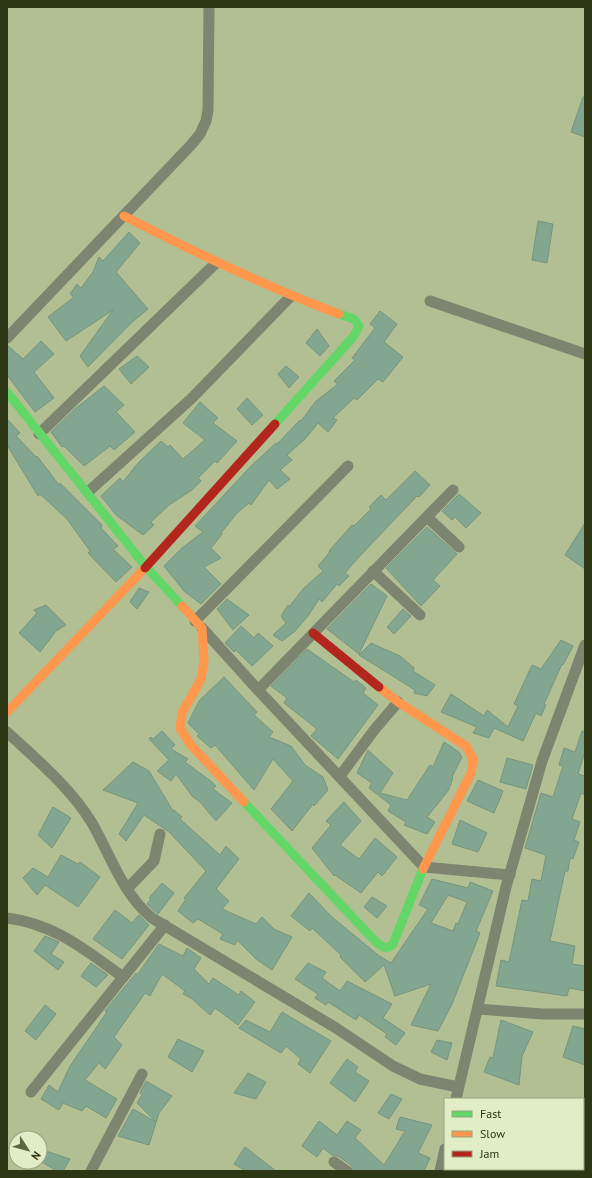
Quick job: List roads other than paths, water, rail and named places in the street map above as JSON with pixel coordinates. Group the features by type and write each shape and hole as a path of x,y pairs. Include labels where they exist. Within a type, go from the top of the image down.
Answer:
{"street":[{"path":"7,338 200,134 206,121 209,7"},
{"path":"7,712 146,567 354,336 359,326 354,319 291,296 216,263 124,216"},
{"path":"39,434 216,263"},
{"path":"88,492 192,398 291,296"},
{"path":"430,301 585,354"},
{"path":"7,392 39,434 88,492 146,567 258,690 424,867 510,875"},
{"path":"313,633 398,702 466,746 473,759 471,772 424,867 393,944 388,948 384,948 374,940 324,888 190,744 182,733 179,725 180,719 199,685 203,673 199,625 348,466"},
{"path":"258,690 453,490"},
{"path":"427,517 459,547"},
{"path":"373,571 420,615"},
{"path":"456,1098 510,875 542,761 581,668 585,645"},
{"path":"340,776 375,729 398,702"},
{"path":"7,732 67,789 92,823 127,889 144,911 250,978 336,1028 393,1066 420,1079 458,1087"},
{"path":"127,889 154,861 160,834"},
{"path":"7,918 24,920 69,938 123,977"},
{"path":"31,1092 165,925"},
{"path":"478,1009 542,1014 585,1014"},
{"path":"91,1171 142,1074"},
{"path":"440,1171 444,1153"},
{"path":"334,1162 347,1171"}]}
